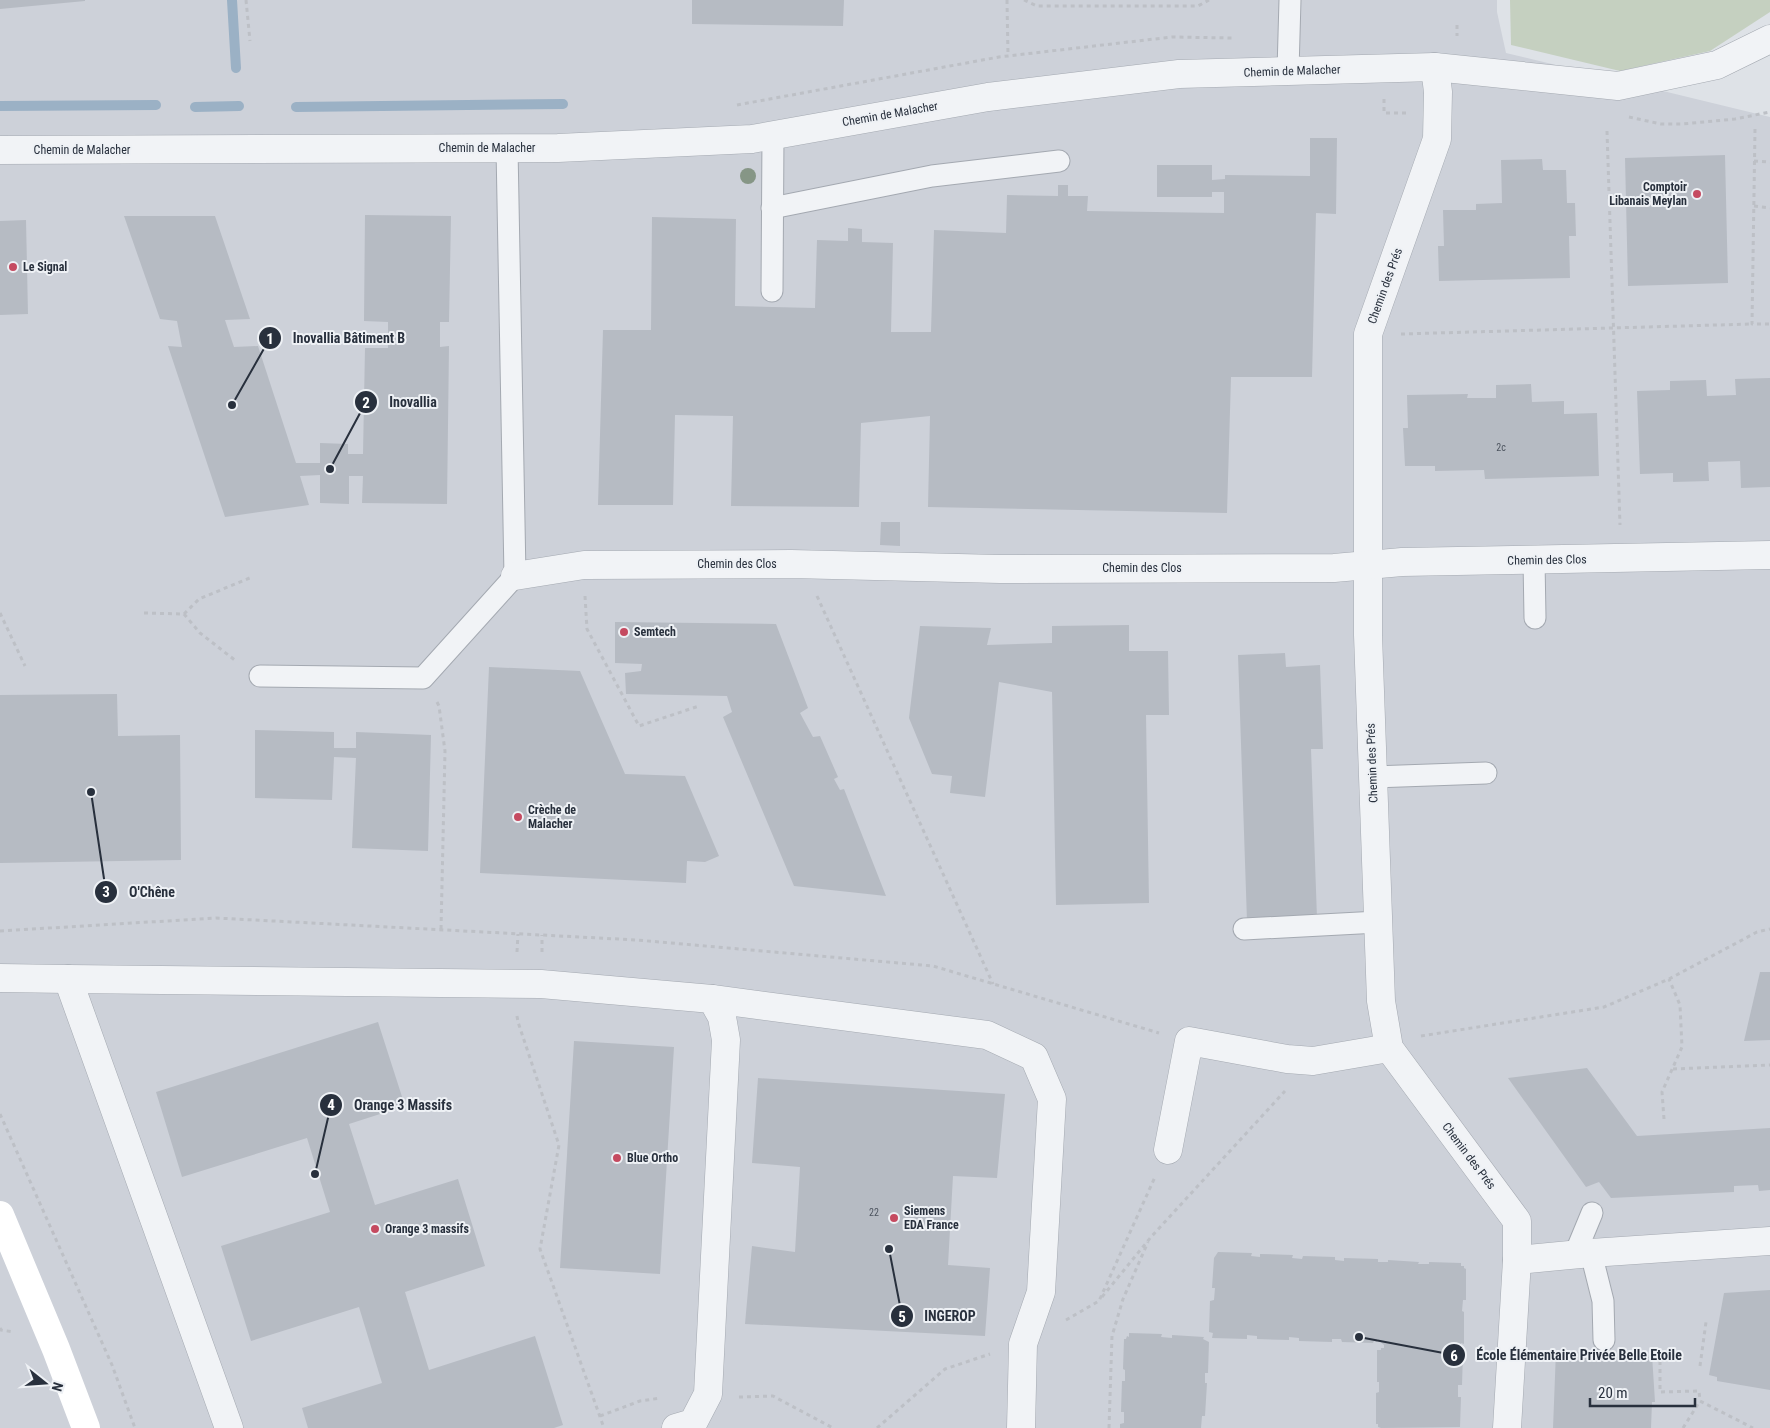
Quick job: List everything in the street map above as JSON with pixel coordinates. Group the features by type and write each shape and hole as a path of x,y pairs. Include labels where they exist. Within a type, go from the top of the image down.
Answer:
{"main road":[{"path":"0,1215 56,1349 86,1428"}],"street":[{"name":"Chemin de Malacher","path":"0,150 558,148 742,139 988,97 1179,74 1435,68 1618,86 1716,65 1770,39"},
{"name":"Chemin des Prés","path":"1435,68 1438,81 1437,139 1368,334 1368,634 1381,1001 1389,1048 1517,1221 1506,1428"},
{"name":"Chemin des Clos","path":"515,576 584,566 791,564 1000,569 1334,568 1402,562 1770,555"},
{"path":"0,978 541,984 712,999 987,1035 1034,1057 1052,1099 1041,1292 1023,1344 1021,1428"},
{"path":"68,979 229,1428"},
{"path":"676,1428 693,1423 708,1394 726,1040 722,1017 712,999"},
{"path":"1168,1150 1189,1041 1287,1059 1313,1061 1389,1048"},
{"path":"1516,1260 1770,1241"}],"lane":[{"path":"1288,71 1290,0"},
{"path":"772,291 773,135"},
{"path":"260,676 423,678 515,576 507,148"},
{"path":"772,208 932,176 1059,161"},
{"path":"1534,560 1535,618"},
{"path":"1373,777 1486,773"},
{"path":"1244,929 1378,922"},
{"path":"1592,1213 1583,1254 1603,1301 1604,1340"}],"path":[{"path":"246,0 250,41"},
{"path":"1007,0 1008,56"},
{"path":"1024,0 1037,6 1198,6 1209,0"},
{"path":"1457,25 1457,38"},
{"path":"735,106 1008,56 1172,37 1240,38"},
{"path":"1383,68 1384,113 1438,113"},
{"path":"1661,124 1735,119 1770,112"},
{"path":"1752,324 1755,129"},
{"path":"1607,131 1621,558"},
{"path":"1754,161 1770,162"},
{"path":"1754,206 1770,208"},
{"path":"1368,334 1770,324"},
{"path":"584,566 587,629 638,726 699,706"},
{"path":"144,613 184,614 199,599 252,577"},
{"path":"817,595 993,984"},
{"path":"0,613 26,666"},
{"path":"184,614 200,633 246,668 260,676"},
{"path":"423,678 439,706 445,752 441,930"},
{"path":"0,931 216,918 637,940 933,966 1189,1041"},
{"path":"1389,1048 1422,1035 1604,1007 1669,979 1757,932 1770,929"},
{"path":"1664,1119 1662,1092 1682,1047 1680,1006 1669,979"},
{"path":"516,984 518,1022 559,1145 540,1248 604,1428"},
{"path":"1065,1320 1099,1301 1151,1237 1313,1061"},
{"path":"1673,1069 1770,1065"},
{"path":"0,1114 112,1365 135,1428"},
{"path":"1099,1301 1168,1150"},
{"path":"1109,1428 1112,1336 1123,1299 1151,1237"},
{"path":"1700,1366 1706,1322"},
{"path":"877,1428 945,1369 1023,1344"},
{"path":"1660,1361 1660,1392 1698,1391 1700,1401 1683,1428"},
{"path":"739,1397 772,1396 833,1428"},
{"path":"600,1416 640,1401 670,1398"},
{"path":"1700,1401 1753,1428"}],"shaded area":[{"path":"0,0 1497,0 1497,12 1506,53 1770,117 1770,1428 0,1428"}],"green space":[{"path":"1510,0 1770,0 1770,12 1710,51 1620,71 1511,45"}],"building":[{"path":"0,0 85,0 85,1 0,9"},
{"path":"692,0 844,0 843,26 692,24"},
{"path":"1310,138 1337,138 1336,214 1316,213 1312,377 1231,377 1227,513 928,507 930,416 861,423 859,507 731,506 733,416 675,415 673,505 598,505 603,330 651,330 652,217 736,219 735,306 815,308 817,240 848,241 848,228 862,229 862,242 893,243 891,332 931,332 934,230 1006,233 1007,195 1058,196 1058,185 1068,185 1068,196 1088,196 1087,211 1224,213 1224,192 1212,192 1212,197 1157,197 1157,165 1212,165 1212,180 1225,179 1225,175 1310,176"},
{"path":"1725,155 1728,283 1628,286 1625,158"},
{"path":"1542,159 1543,170 1566,170 1567,203 1575,203 1576,236 1569,236 1570,278 1439,281 1438,246 1444,246 1443,210 1476,210 1476,204 1502,203 1501,160"},
{"path":"365,215 451,216 449,322 440,322 440,347 449,346 447,504 362,503 363,476 349,476 349,504 320,503 320,475 300,476 309,505 225,517 168,346 182,347 177,321 160,319 124,216 215,216 250,319 225,320 234,347 258,346 296,463 320,463 320,443 348,444 348,454 363,454 365,348 388,348 388,322 364,321"},
{"name":"Le Signal","path":"26,220 28,314 0,315 0,221"},
{"path":"1770,378 1770,487 1741,488 1740,461 1708,462 1709,481 1673,482 1673,473 1640,474 1637,391 1670,390 1670,381 1706,380 1707,396 1736,395 1735,379"},
{"path":"1531,384 1532,402 1564,401 1564,414 1597,413 1599,476 1485,479 1484,470 1435,471 1435,466 1405,466 1403,428 1408,428 1407,395 1468,394 1467,398 1496,398 1496,385"},
{"path":"881,522 900,522 900,546 880,545"},
{"path":"615,622 776,624 808,708 800,713 813,737 820,736 838,777 834,779 840,790 844,789 886,896 794,886 723,717 732,712 727,696 626,694 625,673 641,671 642,664 615,663"},
{"path":"1129,625 1129,651 1168,651 1169,715 1146,715 1149,903 1056,905 1052,692 999,682 985,797 950,793 952,776 932,774 909,718 920,626 991,628 987,645 1052,643 1052,626"},
{"path":"1285,653 1286,667 1320,665 1323,749 1311,749 1317,918 1247,921 1238,655"},
{"path":"489,667 580,671 625,774 685,776 719,856 705,862 687,861 686,883 480,873"},
{"path":"117,694 118,736 180,735 181,860 0,863 0,695"},
{"path":"255,730 334,732 334,748 356,748 356,732 431,735 428,851 352,848 356,758 334,757 332,800 255,798"},
{"path":"1760,972 1770,972 1770,1040 1744,1041"},
{"name":"Orange 3 massifs","path":"378,1022 405,1106 349,1124 375,1205 458,1179 485,1266 405,1292 429,1370 535,1336 563,1425 554,1428 308,1428 302,1408 382,1383 359,1307 251,1341 221,1246 330,1212 307,1138 182,1177 156,1092"},
{"name":"Blue Ortho","path":"574,1041 674,1047 660,1274 560,1268"},
{"path":"1587,1068 1637,1136 1770,1128 1770,1190 1759,1191 1758,1185 1734,1186 1734,1192 1611,1198 1599,1182 1586,1187 1508,1078"},
{"path":"758,1078 1005,1094 997,1178 953,1176 948,1265 990,1268 985,1336 745,1324 752,1246 795,1252 800,1167 752,1163"},
{"path":"1218,1252 1252,1253 1251,1256 1260,1257 1260,1254 1293,1255 1292,1258 1302,1259 1303,1256 1335,1257 1335,1260 1344,1261 1344,1258 1378,1259 1378,1262 1388,1262 1388,1260 1419,1262 1418,1264 1429,1264 1429,1262 1461,1263 1461,1266 1464,1266 1466,1269 1466,1300 1463,1300 1464,1344 1461,1343 1460,1353 1463,1353 1462,1385 1458,1385 1458,1397 1461,1397 1460,1427 1378,1427 1378,1424 1376,1424 1376,1393 1379,1392 1379,1382 1377,1382 1377,1350 1384,1348 1384,1345 1377,1339 1377,1342 1374,1341 1373,1343 1342,1342 1341,1339 1332,1339 1332,1342 1299,1341 1299,1338 1289,1337 1289,1340 1257,1339 1257,1336 1247,1335 1247,1339 1212,1338 1213,1333 1209,1332 1210,1301 1214,1300 1215,1288 1212,1288 1214,1258"},
{"path":"1770,1290 1770,1390 1717,1381 1717,1377 1709,1375 1724,1293"},
{"path":"1129,1333 1162,1334 1161,1337 1172,1338 1172,1335 1204,1337 1203,1339 1209,1342 1208,1373 1205,1373 1205,1383 1207,1383 1205,1416 1202,1416 1201,1428 1120,1428 1120,1424 1124,1423 1124,1412 1121,1412 1122,1381 1125,1381 1125,1370 1123,1369 1124,1339 1127,1336 1129,1337"},
{"path":"1556,1351 1652,1355 1655,1402 1652,1402 1651,1428 1553,1428"}],"waterway":[{"path":"232,0 236,68"},
{"path":"296,107 563,104"},
{"path":"0,106 156,105"},
{"path":"195,107 239,106"}],"place":[{"name":"Comptoir Libanais Meylan","path":"1697,194"},
{"name":"Le Signal","path":"13,267"},
{"name":"Inovallia Bâtiment B","path":"232,405"},
{"name":"Inovallia","path":"330,469"},
{"name":"Semtech","path":"624,632"},
{"name":"O'Chêne","path":"91,792"},
{"name":"Crèche de Malacher","path":"518,817"},
{"name":"Blue Ortho","path":"617,1158"},
{"name":"Orange 3 Massifs","path":"315,1174"},
{"name":"Siemens EDA France","path":"894,1218"},
{"name":"Orange 3 massifs","path":"375,1229"},
{"name":"INGEROP","path":"889,1249"},
{"name":"École Élémentaire Privée Belle Etoile","path":"1359,1337"}]}
